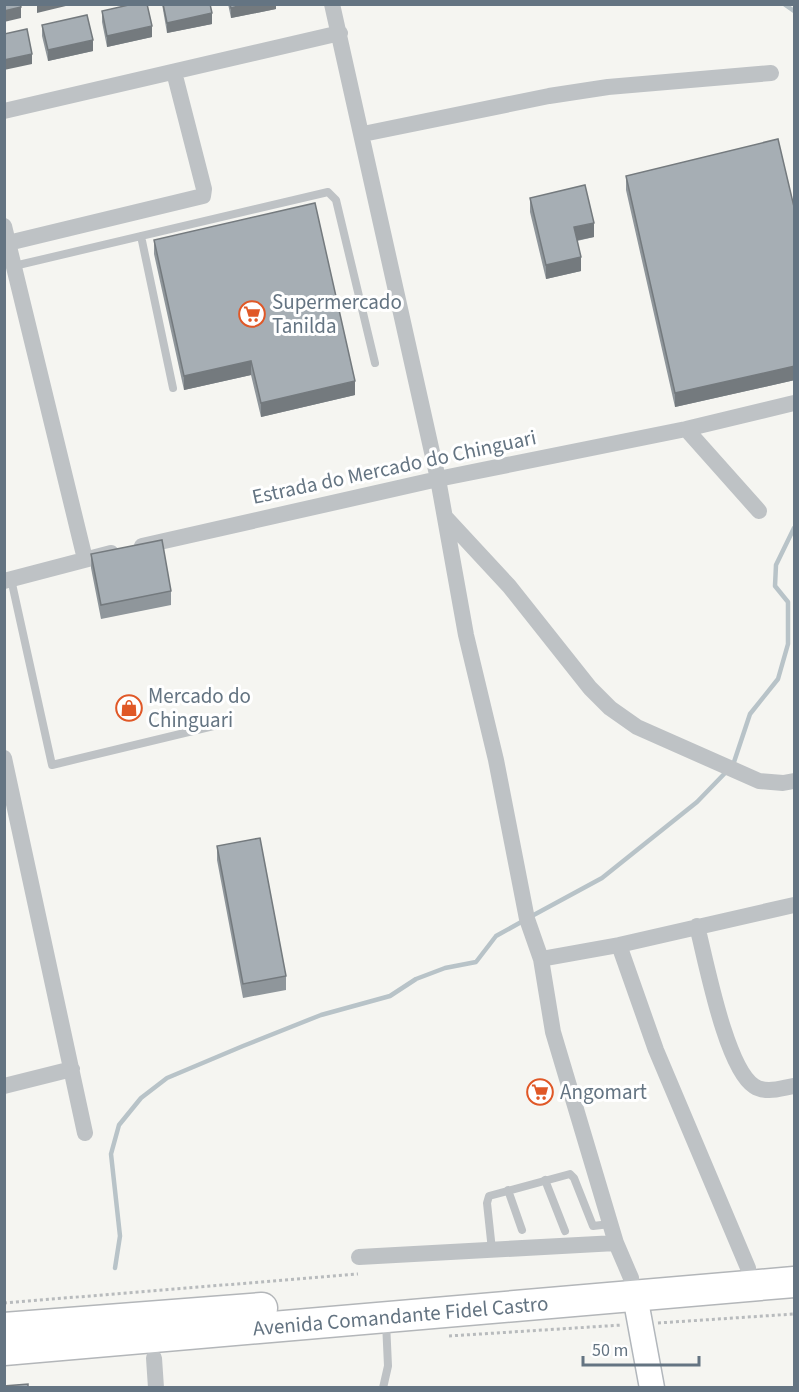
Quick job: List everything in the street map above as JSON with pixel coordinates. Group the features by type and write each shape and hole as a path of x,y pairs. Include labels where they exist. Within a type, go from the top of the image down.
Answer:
{"highway":[{"name":"Avenida Comandante Fidel Castro","path":"4,1350 386,1318 633,1287 748,1268 795,1264"},
{"name":"Avenida Comandante Fidel Castro","path":"4,1328 633,1287 795,1282"}],"street":[{"path":"332,4 363,134 438,479 466,635 496,760 527,919 541,959 553,1032 610,1224 633,1287 652,1388"},
{"path":"4,111 340,33"},
{"path":"7,243 203,196 204,189 174,72"},
{"path":"363,134 561,94 608,87 771,74"},
{"path":"4,226 86,559"},
{"name":"Estrada do Mercado do Chinguari","path":"8,580 86,559 438,479 686,429 795,403"},
{"path":"686,429 759,511"},
{"path":"446,517 509,586 590,688 610,708 637,727 759,781 783,783 795,781"},
{"path":"4,758 85,1133"},
{"path":"541,959 619,945 795,905"},
{"path":"697,926 725,1034 746,1080 766,1090 795,1086"},
{"path":"619,945 656,1050 748,1268"},
{"path":"4,1086 72,1069"},
{"path":"359,1257 616,1243"},
{"path":"154,1358 156,1388"}],"lane":[{"path":"14,266 324,192 332,194 375,363"},
{"path":"141,236 173,388"},
{"path":"8,580 52,765 226,723"},
{"path":"492,1250 487,1203 489,1196 570,1174 590,1223 593,1226 610,1224"},
{"path":"545,1180 565,1231"},
{"path":"508,1190 522,1230"},
{"path":"383,1388 388,1366 386,1318"}],"path":[{"path":"4,1303 370,1273"}],"building":[{"path":"4,4 20,4 21,7 4,11"},
{"path":"133,4 147,4 152,26 107,36 102,11"},
{"path":"163,4 210,4 212,13 167,23"},
{"path":"230,4 246,4 231,8"},
{"path":"87,15 93,40 48,50 42,25"},
{"path":"27,29 32,54 4,60 4,34"},
{"path":"778,139 795,211 795,366 675,393 626,176"},
{"path":"585,185 594,223 574,227 581,257 546,265 530,198"},
{"name":"Supermercado Tanilda","path":"315,203 355,381 261,403 251,361 184,376 154,240"},
{"path":"162,540 171,591 101,605 91,554"},
{"path":"260,838 286,976 243,984 217,846"},
{"path":"28,1384 28,1388 4,1388 4,1386"}],"waterway":[{"path":"784,4 794,11"},
{"path":"733,765 750,714 778,679 788,644 788,602 775,586 776,565 794,528"},
{"path":"530,917 602,878 697,802 727,771"},
{"path":"115,1268 120,1236 111,1154 119,1125 141,1098 167,1078 243,1046 321,1015 390,996 416,979 445,968 476,962 496,936 523,921"}],"place":[{"name":"Supermercado Tanilda","path":"252,314"},
{"name":"Mercado do Chinguari","path":"129,708"},
{"name":"Angomart","path":"540,1092"}]}
